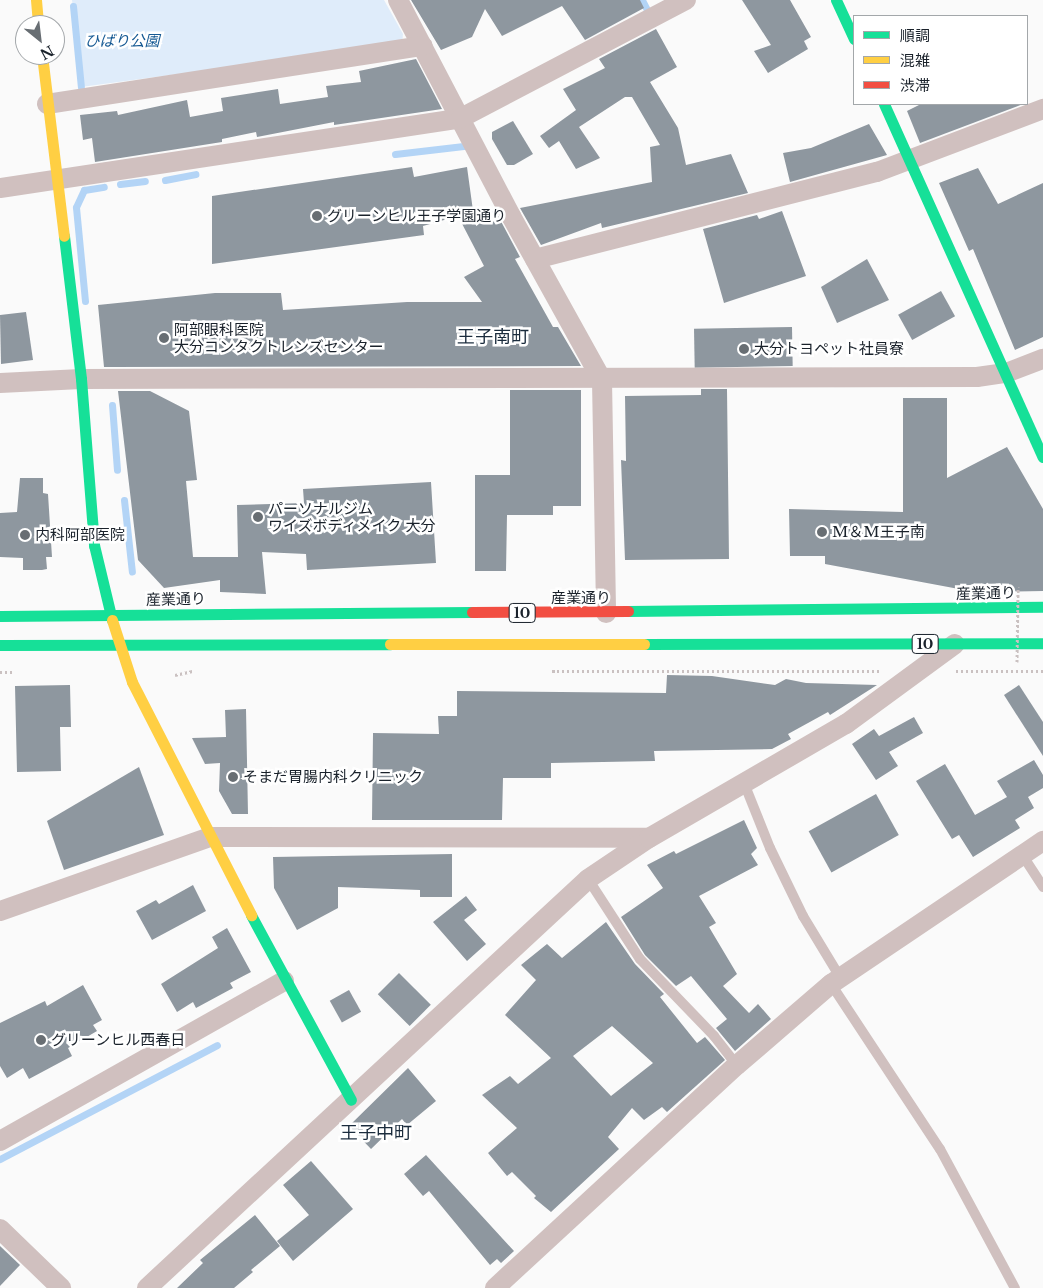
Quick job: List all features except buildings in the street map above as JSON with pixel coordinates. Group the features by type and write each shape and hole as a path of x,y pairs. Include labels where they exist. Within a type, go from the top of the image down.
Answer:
{"main road":[{"path":"36,0 37,15"},
{"path":"836,0 853,37"},
{"path":"43,65 81,379 94,545 111,615 132,682 284,981 351,1100"},
{"path":"884,105 1043,456"},
{"name":"産業通り","path":"0,616 606,613 1043,607"},
{"name":"10","path":"0,645 1043,644"}],"street":[{"path":"398,0 602,380 606,613"},
{"path":"0,188 461,118 686,0"},
{"path":"48,104 422,46"},
{"path":"535,258 877,172 1043,108"},
{"path":"0,383 81,379 602,380 977,377 1006,373 1043,359"},
{"path":"147,1288 588,879 649,838 846,724 955,644"},
{"path":"0,910 210,837 649,838"},
{"path":"495,1288 737,1065 835,981 1043,841"},
{"path":"0,1141 284,981"},
{"path":"0,1229 61,1288"}],"lane":[{"path":"744,783 774,857 835,981 940,1149 1015,1288"},
{"path":"1023,856 1043,887"},
{"path":"588,879 640,959 714,1036 737,1065"}],"path":[{"path":"1017,662 1018,587"},
{"path":"948,671 1043,670"},
{"path":"174,675 201,671"},
{"path":"550,671 879,671"}],"green space":[{"name":"ひばり公園","path":"72,0 384,0 403,34 402,44 81,87"}],"waterway":[{"path":"642,0 648,12"},
{"path":"73,6 81,87"},
{"path":"395,154 464,146"},
{"path":"165,180 195,174"},
{"path":"120,184 145,181"},
{"path":"85,301 76,207 84,190 104,187"},
{"path":"112,405 117,470"},
{"path":"124,500 132,572"},
{"path":"0,1159 217,1045"}],"traffic: fast":[{"path":"836,0 853,37"},
{"path":"884,105 1043,457"},
{"path":"64,236 81,379 94,545 112,620"},
{"path":"628,611 1043,607"},
{"path":"0,616 472,612"},
{"path":"644,644 1043,643"},
{"path":"0,645 390,644"},
{"path":"251,915 351,1100"}],"traffic: slow":[{"path":"36,0 37,15"},
{"path":"43,65 64,236"},
{"path":"112,620 132,682 251,915"},
{"path":"390,644 644,644"}],"traffic: jam":[{"path":"472,612 628,611"}],"place":[{"name":"グリーンヒル王子学園通り","path":"317,216"},
{"name":"阿部眼科医院 大分コンタクトレンズセンター","path":"164,338"},
{"name":"大分トヨペット社員寮","path":"744,349"},
{"name":"パーソナルジム ワイズボディメイク 大分","path":"258,517"},
{"name":"M＆M王子南","path":"822,532"},
{"name":"内科阿部医院","path":"25,535"},
{"name":"そまだ胃腸内科クリニック","path":"233,777"},
{"name":"グリーンヒル西春日","path":"41,1040"}],"district":[{"name":"王子南町","path":"493,337"},
{"name":"王子中町","path":"376,1133"}]}
